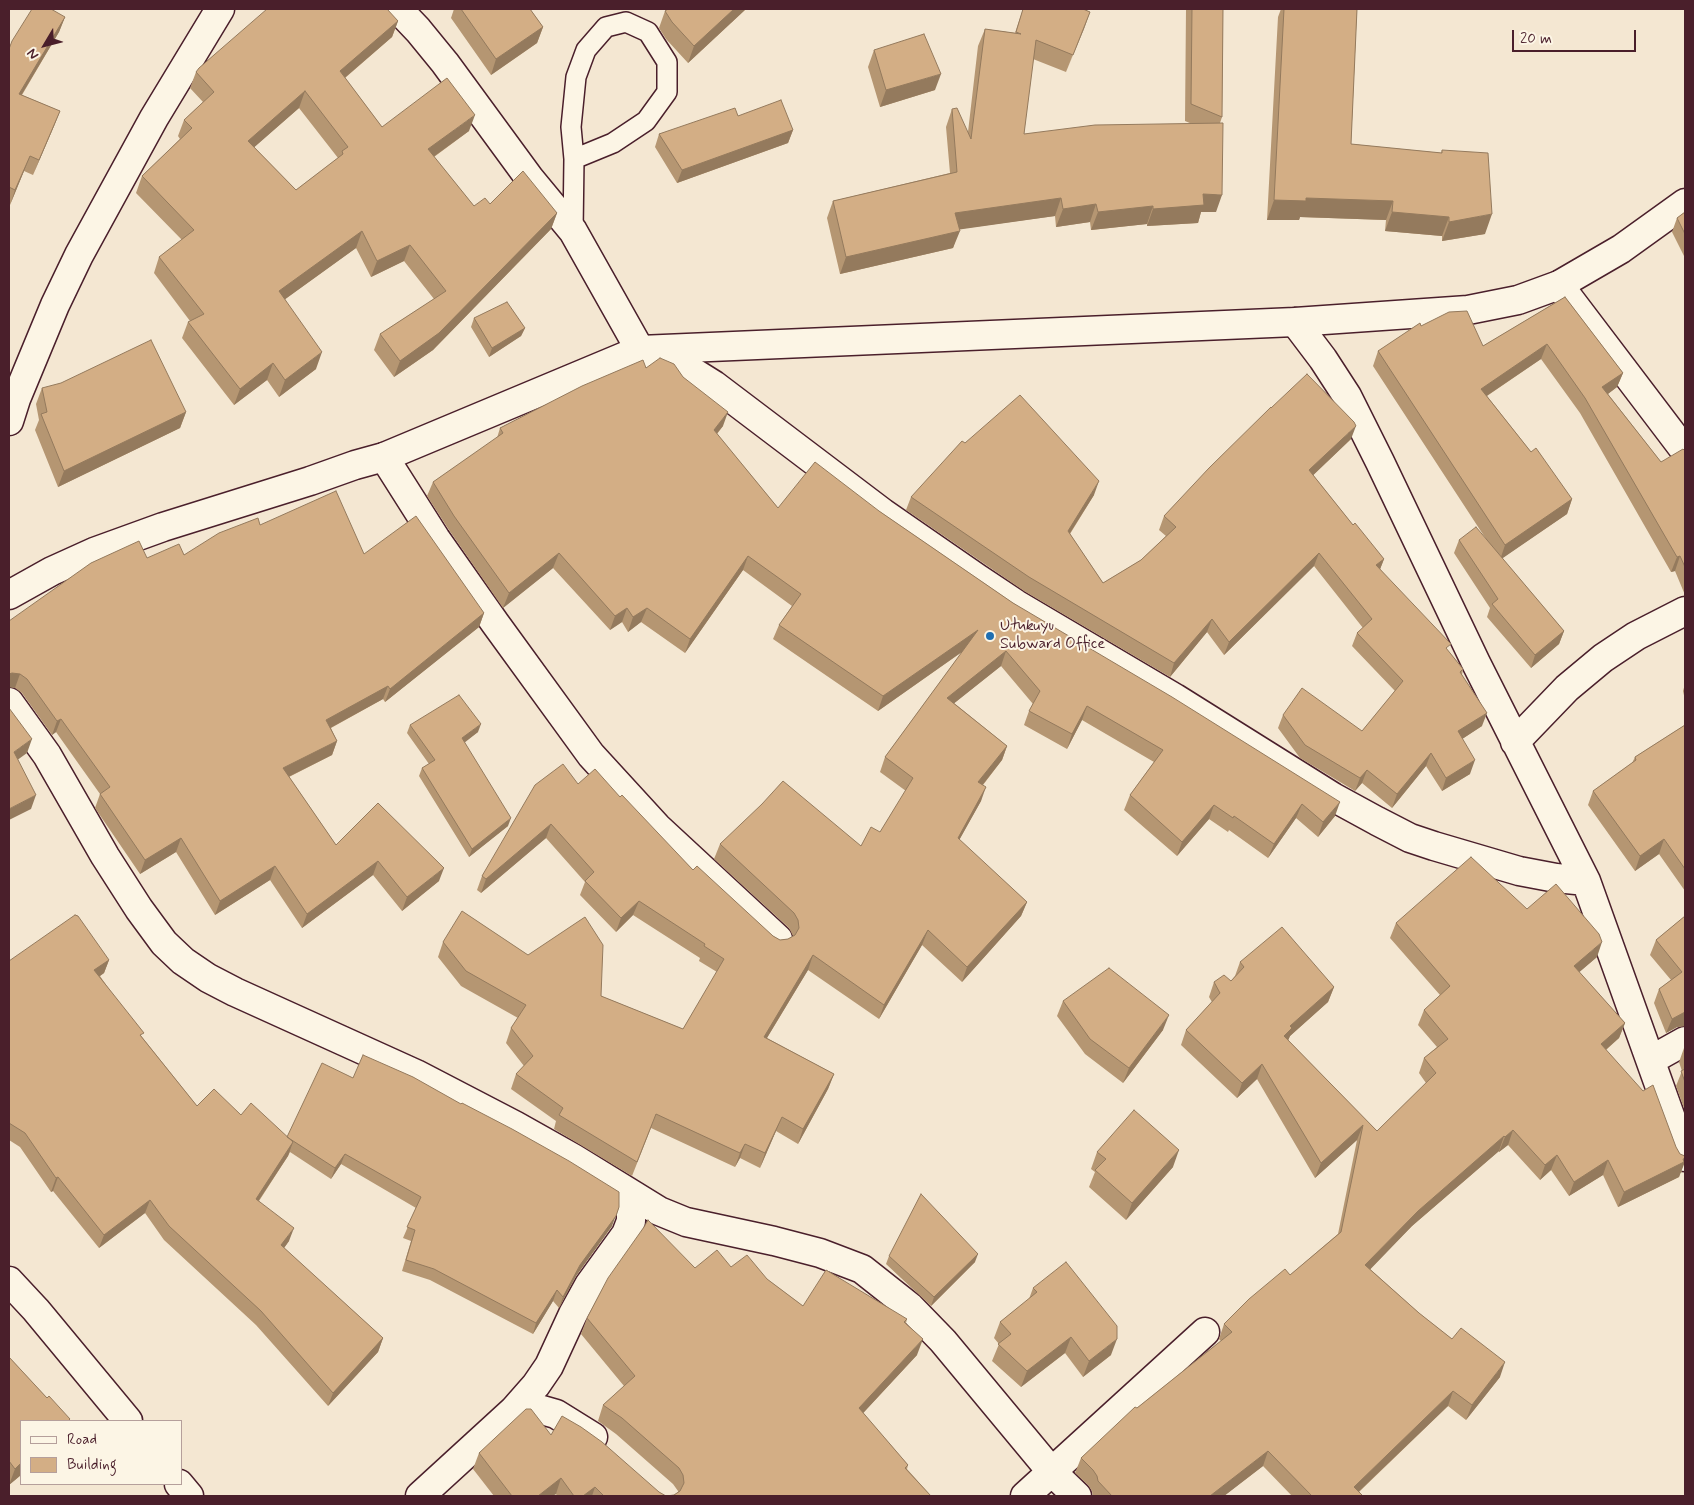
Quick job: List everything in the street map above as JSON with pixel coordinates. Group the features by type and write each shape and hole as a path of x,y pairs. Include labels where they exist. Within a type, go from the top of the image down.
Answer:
{"street":[{"path":"9,421 52,314 79,255 154,118 220,9"},
{"path":"398,9 445,63 530,179 574,231 640,350 690,370 714,385 883,513 977,578 1377,822 1410,838 1519,871 1586,881"},
{"path":"9,594 52,571 94,552 163,527 355,465 384,458 640,350 1295,322 1468,310 1518,300 1559,285 1621,249 1685,203"},
{"path":"1559,285 1685,451"},
{"path":"1295,322 1323,359 1347,396 1515,742 1586,881 1652,1060 1685,1157"},
{"path":"384,458 436,539 495,624 591,754 657,827 778,939"},
{"path":"1515,742 1567,688 1603,658 1636,636 1685,611"},
{"path":"9,702 47,755 138,909 164,943 183,960 208,978 235,992 416,1074 516,1126 573,1158 658,1211 686,1222 820,1253 862,1269 910,1307 943,1341 1051,1471 1077,1496"},
{"path":"1652,1060 1685,1041"},
{"path":"420,1496 514,1410 536,1385 549,1366 573,1314 589,1286 626,1234 631,1220 631,1195"},
{"path":"9,1281 36,1310 127,1420"},
{"path":"1025,1496 1205,1332"},
{"path":"514,1410 535,1408 556,1414 584,1430 613,1452"},
{"path":"179,1485 189,1496"}],"lane":[{"path":"574,159 613,143 646,121 667,92 667,62 648,32 626,22 606,28 586,50 576,77 571,127 574,159 574,231"}],"building":[{"path":"32,9 51,9 65,17 19,94 60,111 39,160 30,156 15,190 9,187 9,49"},
{"path":"267,9 387,9 398,21 340,71 382,127 447,78 475,115 428,149 474,206 485,198 490,204 523,171 557,213 439,333 400,361 380,334 446,291 410,245 377,261 362,231 279,291 322,352 285,380 273,363 240,389 188,322 204,314 159,257 194,230 142,176 192,128 184,120 214,92 196,72","holes":["305,91 348,147 342,151 343,154 296,190 248,141"]},
{"path":"461,9 530,9 543,27 496,59"},
{"path":"668,9 734,9 694,46 672,22 665,11"},
{"path":"1023,9 1083,9 1090,12 1073,55 1036,40 1024,134 1095,125 1223,123 1222,195 1203,194 1204,205 1153,209 1153,206 1098,212 1096,204 1063,209 1061,198 955,213 960,231 846,257 833,201 957,172 952,109 957,108 971,139 985,29 1021,34 1016,32"},
{"path":"1192,9 1223,9 1222,117 1191,104"},
{"path":"1284,9 1357,9 1351,144 1442,153 1442,150 1488,153 1492,214 1449,222 1449,217 1392,212 1393,201 1306,198 1306,201 1274,200"},
{"path":"924,34 941,74 886,90 874,50"},
{"path":"781,100 793,130 682,170 659,134 735,108 738,116"},
{"path":"1685,212 1685,234 1677,218"},
{"path":"1565,297 1623,373 1602,387 1661,462 1683,449 1685,451 1685,567 1680,556 1677,557 1585,398 1547,344 1481,389 1531,452 1536,448 1572,499 1505,545 1378,351 1420,323 1421,326 1449,312 1467,311 1483,346"},
{"path":"507,302 525,328 492,348 474,318"},
{"path":"151,340 186,412 64,471 41,414 47,412 42,388 61,383"},
{"path":"660,358 674,364 683,377 728,412 714,430 778,508 815,462 879,511 1013,603 1172,697 1340,802 1323,822 1302,804 1274,844 1234,816 1233,818 1214,805 1182,842 1130,795 1163,750 1087,706 1072,734 1029,711 1040,691 1006,651 947,698 1007,746 978,782 986,787 958,838 1027,902 967,967 928,930 884,1005 813,955 764,1037 834,1074 803,1129 782,1117 765,1153 745,1144 740,1153 656,1114 637,1162 559,1115 563,1108 516,1074 533,1056 511,1028 526,1005 466,971 443,942 462,911 528,955 585,917 603,945 601,996 683,1029 724,959 704,946 705,944 639,901 621,918 585,881 594,872 551,824 486,879 482,876 535,785 563,764 578,784 595,769 620,797 622,795 693,870 697,866 773,936 780,940 788,939 795,935 799,928 798,920 794,913 720,844 783,781 861,846 871,827 880,832 913,778 885,757 978,630 883,696 779,625 801,594 748,556 690,639 647,608 633,617 627,608 615,616 559,553 509,593 454,516 433,482 503,433 500,428 582,386 643,360 646,368"},
{"path":"1307,374 1356,426 1309,470 1353,525 1355,523 1384,559 1376,565 1451,644 1446,648 1463,669 1460,672 1487,713 1458,731 1475,760 1446,778 1431,753 1397,794 1367,770 1360,778 1305,745 1283,715 1302,688 1362,731 1403,681 1357,633 1372,619 1319,553 1229,642 1212,619 1174,663 1029,577 911,497 962,441 965,443 1020,395 1099,481 1068,531 1103,583 1141,560 1176,527 1164,516 1209,468"},
{"path":"336,491 364,554 416,516 484,613 390,689 388,686 326,720 337,741 283,768 336,845 378,803 444,868 407,897 378,861 307,914 275,866 220,901 181,838 145,860 100,794 110,787 61,719 57,721 27,679 20,674 9,674 9,621 91,563 139,541 147,558 179,544 184,555 219,533 258,518 260,525"},
{"path":"1476,527 1564,631 1535,655 1492,604 1498,599 1459,540"},
{"path":"459,695 481,724 462,738 511,818 472,849 422,768 435,760 410,725"},
{"path":"9,708 32,739 14,752 36,795 9,809"},
{"path":"1685,725 1685,869 1664,839 1640,856 1593,791 1636,760 1635,757"},
{"path":"1471,857 1527,909 1556,884 1599,934 1602,942 1574,966 1625,1023 1601,1044 1643,1091 1653,1085 1676,1147 1680,1154 1685,1156 1684,1162 1624,1192 1608,1160 1574,1182 1557,1155 1545,1165 1513,1130 1418,1211 1365,1265 1419,1313 1452,1339 1461,1328 1505,1362 1472,1405 1453,1391 1354,1487 1363,1496 1312,1496 1268,1451 1210,1496 1112,1496 1098,1481 1093,1470 1081,1458 1135,1407 1137,1408 1232,1332 1224,1324 1249,1299 1285,1269 1290,1275 1341,1232 1363,1125 1321,1163 1262,1064 1242,1083 1186,1030 1220,993 1214,982 1224,975 1231,981 1244,967 1240,962 1282,927 1334,987 1290,1026 1292,1028 1284,1036 1377,1131 1436,1073 1424,1058 1448,1039 1424,1010 1450,986 1396,923"},
{"path":"75,915 78,916 109,960 94,970 144,1033 140,1035 197,1106 214,1089 241,1115 251,1103 293,1142 256,1199 294,1228 281,1245 383,1338 333,1393 261,1311 169,1226 150,1200 104,1235 58,1177 56,1178 25,1133 9,1123 9,961"},
{"path":"1685,916 1685,1012 1672,1019 1659,989 1682,972 1656,940"},
{"path":"1109,968 1169,1015 1129,1068 1090,1039 1063,1001"},
{"path":"363,1055 413,1077 461,1104 512,1129 619,1192 619,1207 616,1216 580,1265 563,1297 557,1290 536,1323 434,1269 406,1260 415,1230 407,1227 421,1197 345,1154 335,1168 287,1137 322,1063 353,1078"},
{"path":"1685,1069 1685,1082 1681,1071"},
{"path":"1134,1110 1179,1150 1132,1203 1095,1170 1106,1159 1097,1152"},
{"path":"921,1194 978,1254 934,1297 889,1256"},
{"path":"648,1220 695,1268 717,1250 731,1267 747,1255 767,1279 803,1306 826,1270 907,1319 904,1322 923,1339 859,1408 908,1465 905,1468 931,1496 666,1496 674,1495 680,1491 684,1483 683,1475 679,1468 622,1418 603,1405 635,1376 587,1318 608,1278"},
{"path":"1066,1262 1117,1326 1117,1339 1089,1361 1071,1337 1027,1371 998,1344 1011,1334 1000,1322 1037,1292 1033,1288"},
{"path":"9,1357 47,1398 49,1396 70,1419 20,1420 20,1464 15,1469 9,1461"},
{"path":"526,1409 531,1409 551,1435 562,1416 602,1442 666,1496 604,1496 595,1487 583,1496 574,1496 561,1478 538,1496 512,1496 479,1453"}],"place":[{"name":"Utukuyu Subward Office","path":"990,636"}]}
